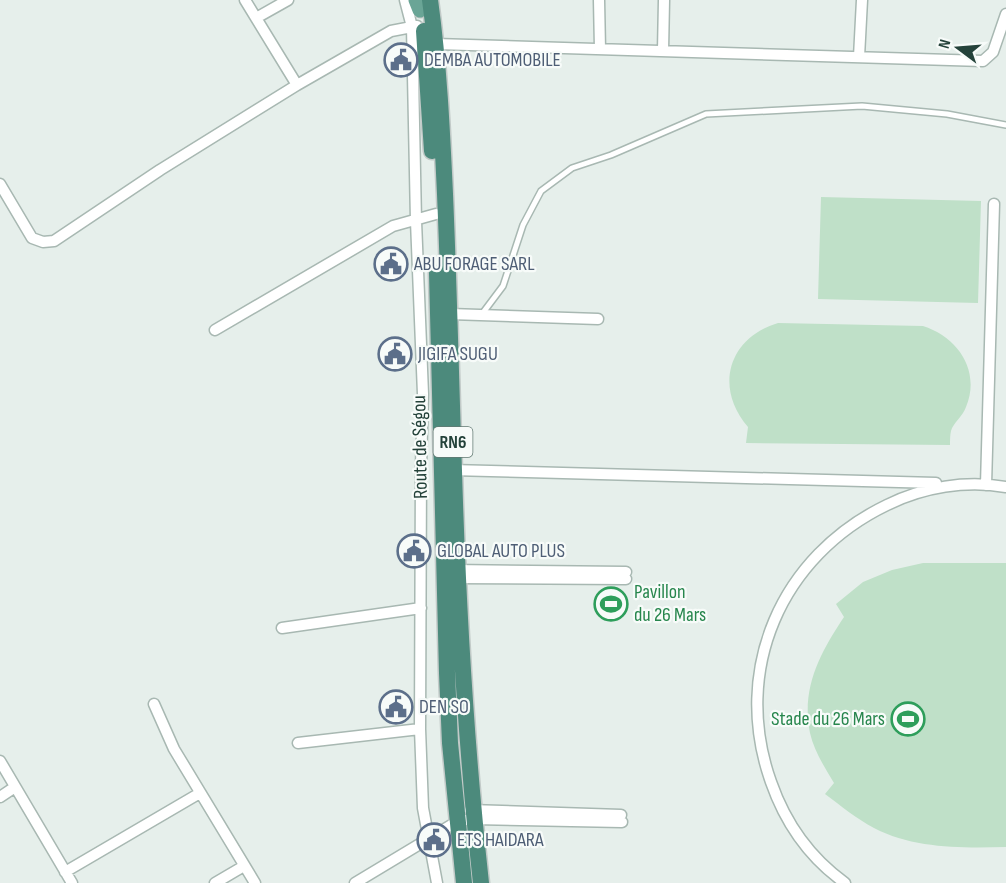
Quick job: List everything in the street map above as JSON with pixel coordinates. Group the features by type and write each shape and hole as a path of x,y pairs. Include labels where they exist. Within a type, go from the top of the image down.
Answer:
{"highway":[{"name":"Route de Ségou","path":"424,17 448,470 451,574 450,743 481,883"},
{"name":"Route de Ségou","path":"424,17 441,97 450,314 448,470"},
{"name":"Route de Ségou","path":"464,883 466,815"}],"main road":[{"name":"Route de Ségou","path":"424,17 436,0"}],"street":[{"path":"245,0 297,86"},
{"path":"256,18 288,0"},
{"path":"405,0 424,17 600,49 983,61 993,52 1003,34 1006,14"},
{"path":"599,0 600,49"},
{"path":"663,51 664,0"},
{"path":"859,57 862,0"},
{"path":"0,184 32,238 43,242 54,241 160,170 297,86 391,31 424,17"},
{"path":"424,17 416,221 423,394 420,729 423,808 437,883"},
{"path":"0,207 10,200"},
{"path":"986,485 994,204"},
{"path":"214,330 393,226 436,214"},
{"path":"450,314 597,319"},
{"path":"448,470 1006,487"},
{"path":"845,883 833,875 795,833 784,813 765,766 758,728 758,683 772,626 784,600 801,574 821,550 844,529 900,498 927,490 971,485"},
{"path":"451,574 626,575"},
{"path":"282,627 422,608"},
{"path":"154,704 174,749 255,883"},
{"path":"298,743 420,729"},
{"path":"0,761 72,883"},
{"path":"0,796 15,787"},
{"path":"65,872 200,793"},
{"path":"355,883 466,815 622,818"},
{"path":"214,883 244,866"}],"lane":[{"path":"481,315 503,286 523,225 541,191 572,168 611,155 706,114 862,106 947,114 1006,125"}],"green space":[{"path":"821,197 981,201 978,303 818,299"},
{"path":"778,323 923,326 947,338 963,357 971,381 966,407 950,434 950,445 746,443 748,427 737,412 731,396 729,381 732,366 747,340 761,330"},
{"name":"Stade du 26 Mars","path":"923,563 1006,563 1006,847 939,846 905,840 874,828 825,794 834,783 812,740 808,701 810,686 820,658 844,617 836,604 863,582 892,570"}],"place":[{"name":"DEMBA AUTOMOBILE","path":"401,60"},
{"name":"ABU FORAGE SARL","path":"391,264"},
{"name":"JIGIFA SUGU","path":"395,354"},
{"name":"GLOBAL AUTO PLUS","path":"414,551"},
{"name":"Pavillon du 26 Mars","path":"611,604"},
{"name":"DEN SO","path":"396,707"},
{"name":"Stade du 26 Mars","path":"908,719"},
{"name":"ETS HAIDARA","path":"434,840"}]}
